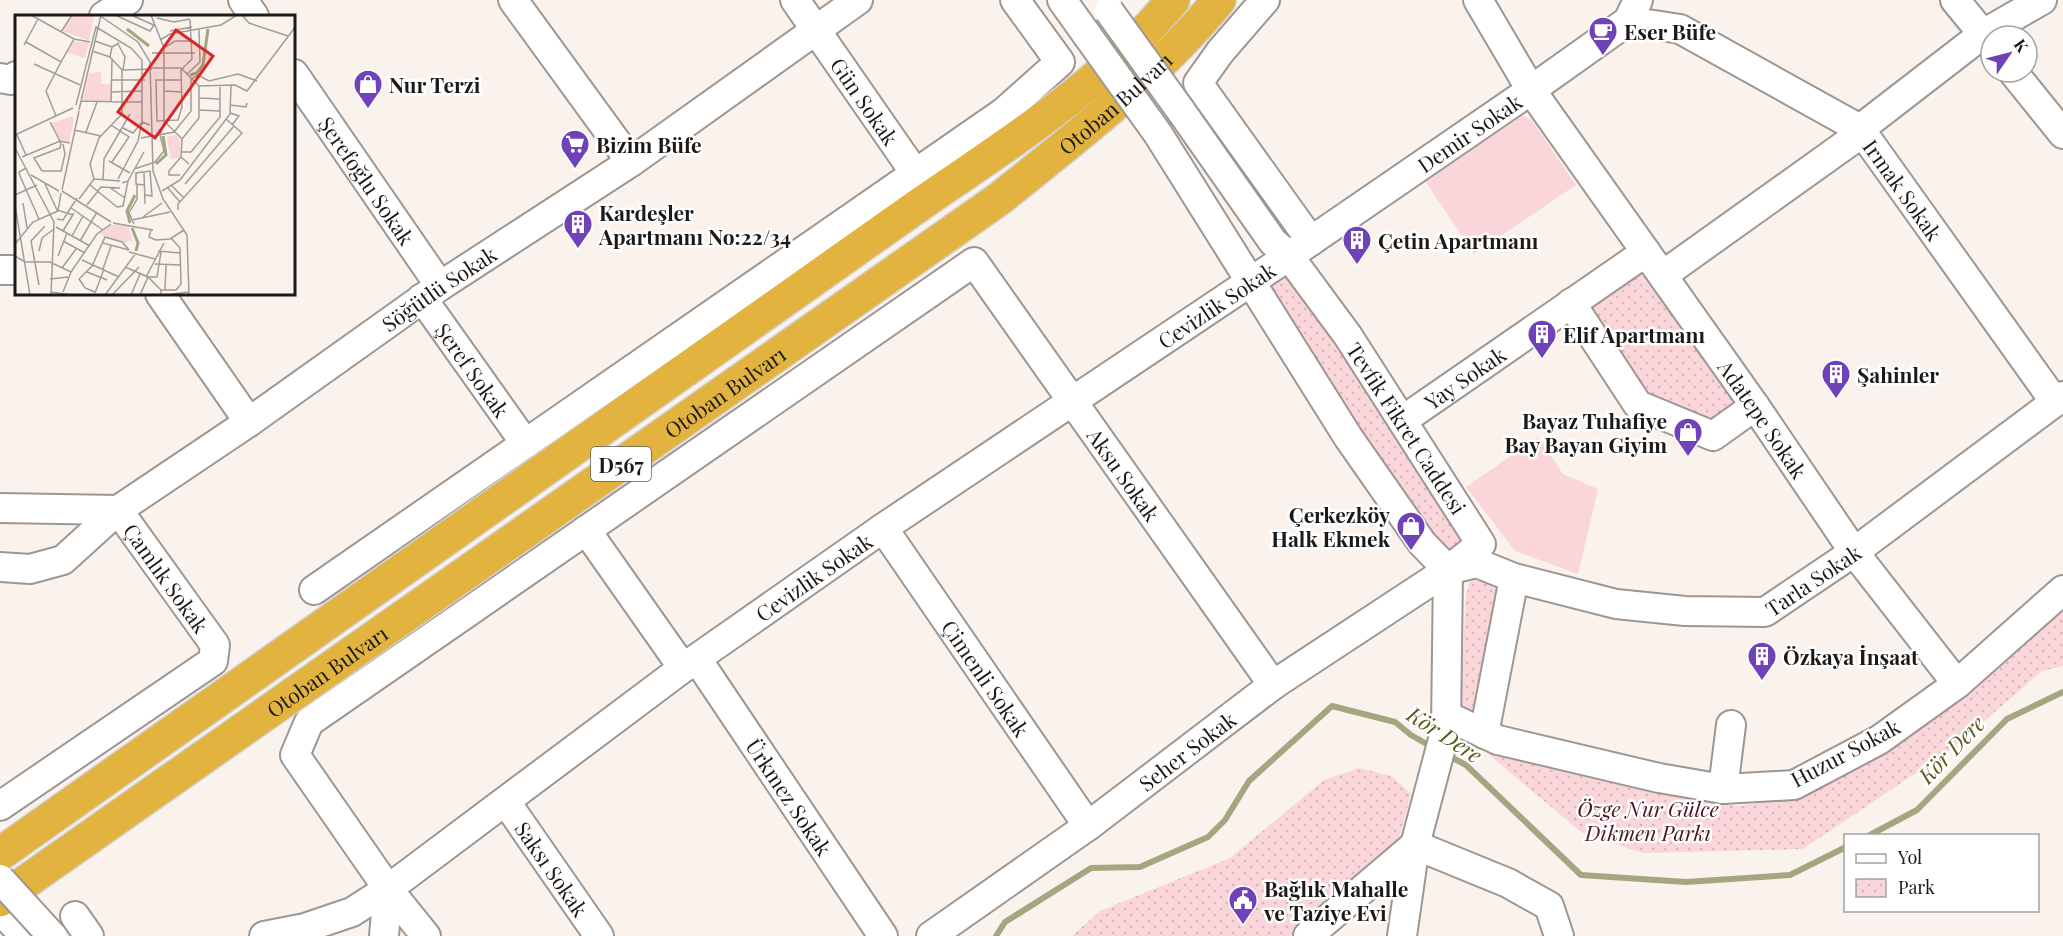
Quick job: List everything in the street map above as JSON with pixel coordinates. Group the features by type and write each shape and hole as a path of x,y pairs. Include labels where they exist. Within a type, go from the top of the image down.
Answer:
{"highway":[{"name":"Otoban Bulvarı","path":"0,854 919,205 1061,108 1119,57 1173,0"},
{"name":"Otoban Bulvarı","path":"0,900 999,199 1109,111 1202,21 1219,0"}],"street":[{"path":"106,15 128,0"},
{"path":"243,0 253,15"},
{"path":"513,0 631,162"},
{"name":"Gün Sokak","path":"795,0 915,173"},
{"name":"Söğütlü Sokak","path":"0,567 30,569 63,560 118,510 249,422 431,292 631,162 858,0"},
{"path":"314,590 1004,112 1060,62 1015,0"},
{"path":"1062,0 1158,134 1348,437 1422,543 1448,570 1447,722 1415,844 1402,936"},
{"path":"1265,0 1220,52 1198,83 1300,249"},
{"name":"Adatepe Sokak","path":"1478,0 1531,90 1755,406 1854,552 1957,684"},
{"path":"1955,0 1979,29"},
{"path":"2008,24 2042,0"},
{"name":"Tevfik Fikret Caddesi","path":"1104,5 1273,242 1300,249 1348,336 1481,544 1448,570"},
{"name":"Demir Sokak","path":"1300,249 1531,90 1633,10"},
{"name":"Irmak Sokak","path":"1633,10 1680,29 1860,129 2059,399"},
{"path":"1663,275 1852,140 1860,129 1979,45"},
{"name":"Şerefoğlu Sokak","path":"296,77 431,292"},
{"path":"2023,84 2063,134"},
{"name":"Cevizlik Sokak","path":"264,936 304,928 352,912 388,889 690,663 883,528 1073,400 1246,272 1300,249"},
{"name":"Yay Sokak","path":"1403,420 1646,252"},
{"name":"Aksu Sokak","path":"586,530 974,262 1273,685"},
{"name":"Şeref Sokak","path":"431,292 525,443"},
{"path":"161,296 249,422"},
{"path":"1571,303 1638,405 1713,436 1755,406"},
{"name":"Tarla Sokak","path":"1448,570 1478,563 1514,578 1616,604 1685,611 1765,612 1854,552 2059,399"},
{"path":"0,508 118,510"},
{"name":"Çamlık Sokak","path":"0,806 213,661 215,645 118,510"},
{"name":"Çimenli Sokak","path":"883,528 1088,826"},
{"path":"426,936 388,889 295,755 309,722 586,530"},
{"name":"Ürkmez Sokak","path":"586,530 690,663 883,936"},
{"name":"Seher Sokak","path":"931,936 1088,826 1273,685 1448,570"},
{"path":"1484,734 1514,578"},
{"name":"Huzur Sokak","path":"1447,722 1498,740 1659,778 1723,789 1794,785 1879,740 1957,684 2063,590"},
{"path":"1723,789 1731,725"},
{"name":"Saksı Sokak","path":"506,802 599,936"},
{"path":"1308,936 1415,844"},
{"path":"1415,844 1509,883 1549,906 1559,936"},
{"path":"0,879 52,936"},
{"path":"384,936 388,889"},
{"path":"0,910 25,936"}],"green space":[{"path":"1522,115 1531,119 1576,185 1474,254 1425,181"},
{"path":"1286,271 1297,284 1459,531 1460,542 1454,547 1446,549 1435,547 1264,283"},
{"path":"1636,273 1655,280 1725,383 1733,404 1709,422 1646,399 1586,321 1592,301"},
{"path":"1538,437 1563,474 1598,489 1578,574 1515,551 1466,487"},
{"path":"1470,579 1504,586 1478,719 1460,711 1466,595"},
{"name":"Özge Nur Gülce Dikmen Parkı","path":"2063,608 2063,666 2042,671 1953,748 1803,849 1643,853 1582,833 1486,752 1737,806 1796,798 1894,745 1934,719 1978,687 2037,626"},
{"path":"1359,768 1392,776 1411,794 1398,843 1290,936 1072,936 1100,911 1230,858 1324,780"}],"waterway":[{"name":"Kör Dere","path":"1872,834 1917,810 2007,719 2063,692"},
{"name":"Kör Dere","path":"996,936 1005,922 1091,868 1140,867 1208,837 1225,820 1249,781 1332,706 1395,722 1411,735 1432,747"},
{"name":"Kör Dere","path":"1447,755 1466,765 1581,875 1686,882 1790,875 1844,848"}],"place":[{"name":"Eser Büfe","path":"1603,56"},
{"name":"Nur Terzi","path":"368,110"},
{"name":"Bizim Büfe","path":"575,170"},
{"name":"Kardeşler Apartmanı No:22/34","path":"578,250"},
{"name":"Çetin Apartmanı","path":"1357,266"},
{"name":"Elif Apartmanı","path":"1542,360"},
{"name":"Şahinler","path":"1836,400"},
{"name":"Bayaz Tuhafiye Bay Bayan Giyim","path":"1688,458"},
{"name":"Çerkezköy Halk Ekmek","path":"1411,552"},
{"name":"Özkaya İnşaat","path":"1762,682"},
{"name":"Bağlık Mahalle ve Taziye Evi","path":"1243,926"}]}
